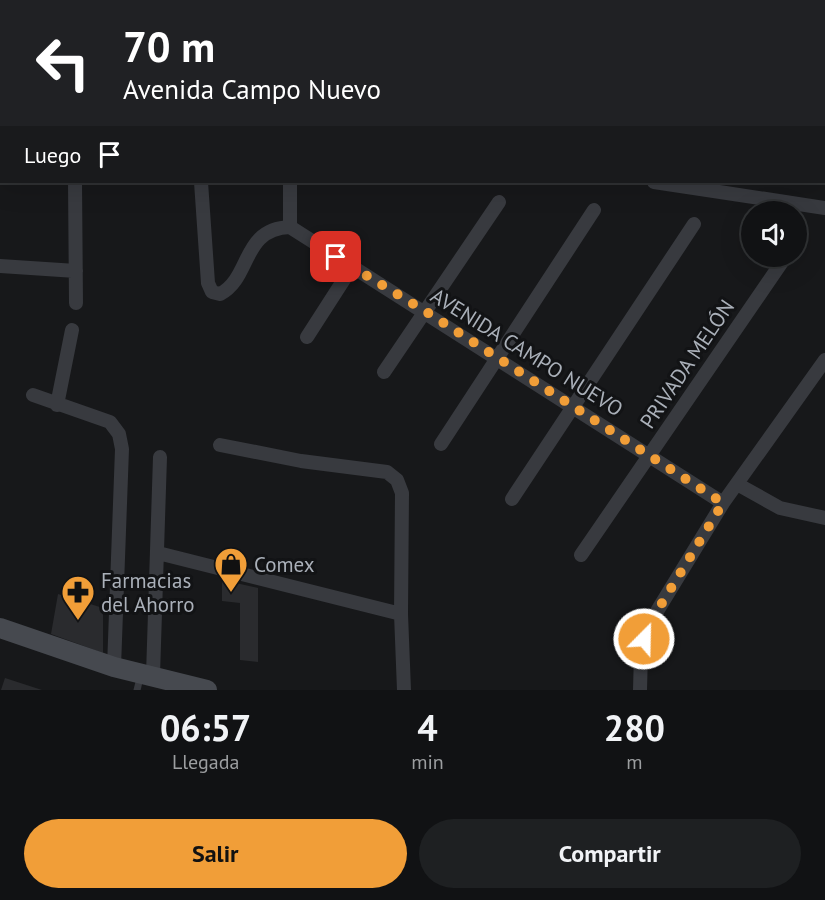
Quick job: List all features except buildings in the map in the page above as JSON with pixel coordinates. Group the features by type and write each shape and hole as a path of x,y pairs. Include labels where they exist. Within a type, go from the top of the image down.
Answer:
{"main road":[{"path":"0,628 144,679 207,690"}],"street":[{"path":"75,183 76,303"},
{"path":"201,183 208,283 212,292 220,294 230,289 255,242 274,228 290,227 290,183"},
{"path":"661,183 825,208"},
{"path":"384,372 499,202"},
{"path":"441,444 594,210"},
{"path":"512,499 694,224"},
{"name":"AVENIDA CAMPO NUEVO","path":"290,227 723,503"},
{"path":"0,266 76,271"},
{"path":"307,337 352,267"},
{"name":"PRIVADA MELÓN","path":"581,555 778,267"},
{"path":"57,405 72,330"},
{"path":"640,690 641,653 648,626 723,503 825,360"},
{"path":"33,395 110,422 119,434 122,448 114,667"},
{"path":"220,445 300,461 387,472 397,480 402,493 401,614 404,690"},
{"path":"144,679 158,553 160,457"},
{"path":"737,484 780,508 825,518"},
{"path":"158,553 401,614"}],"place":[{"name":"Comex","path":"231,593"},
{"name":"Farmacias del Ahorro","path":"78,621"}],"route":[{"path":"336,257 425,311 723,503 648,626 644,639"}]}
